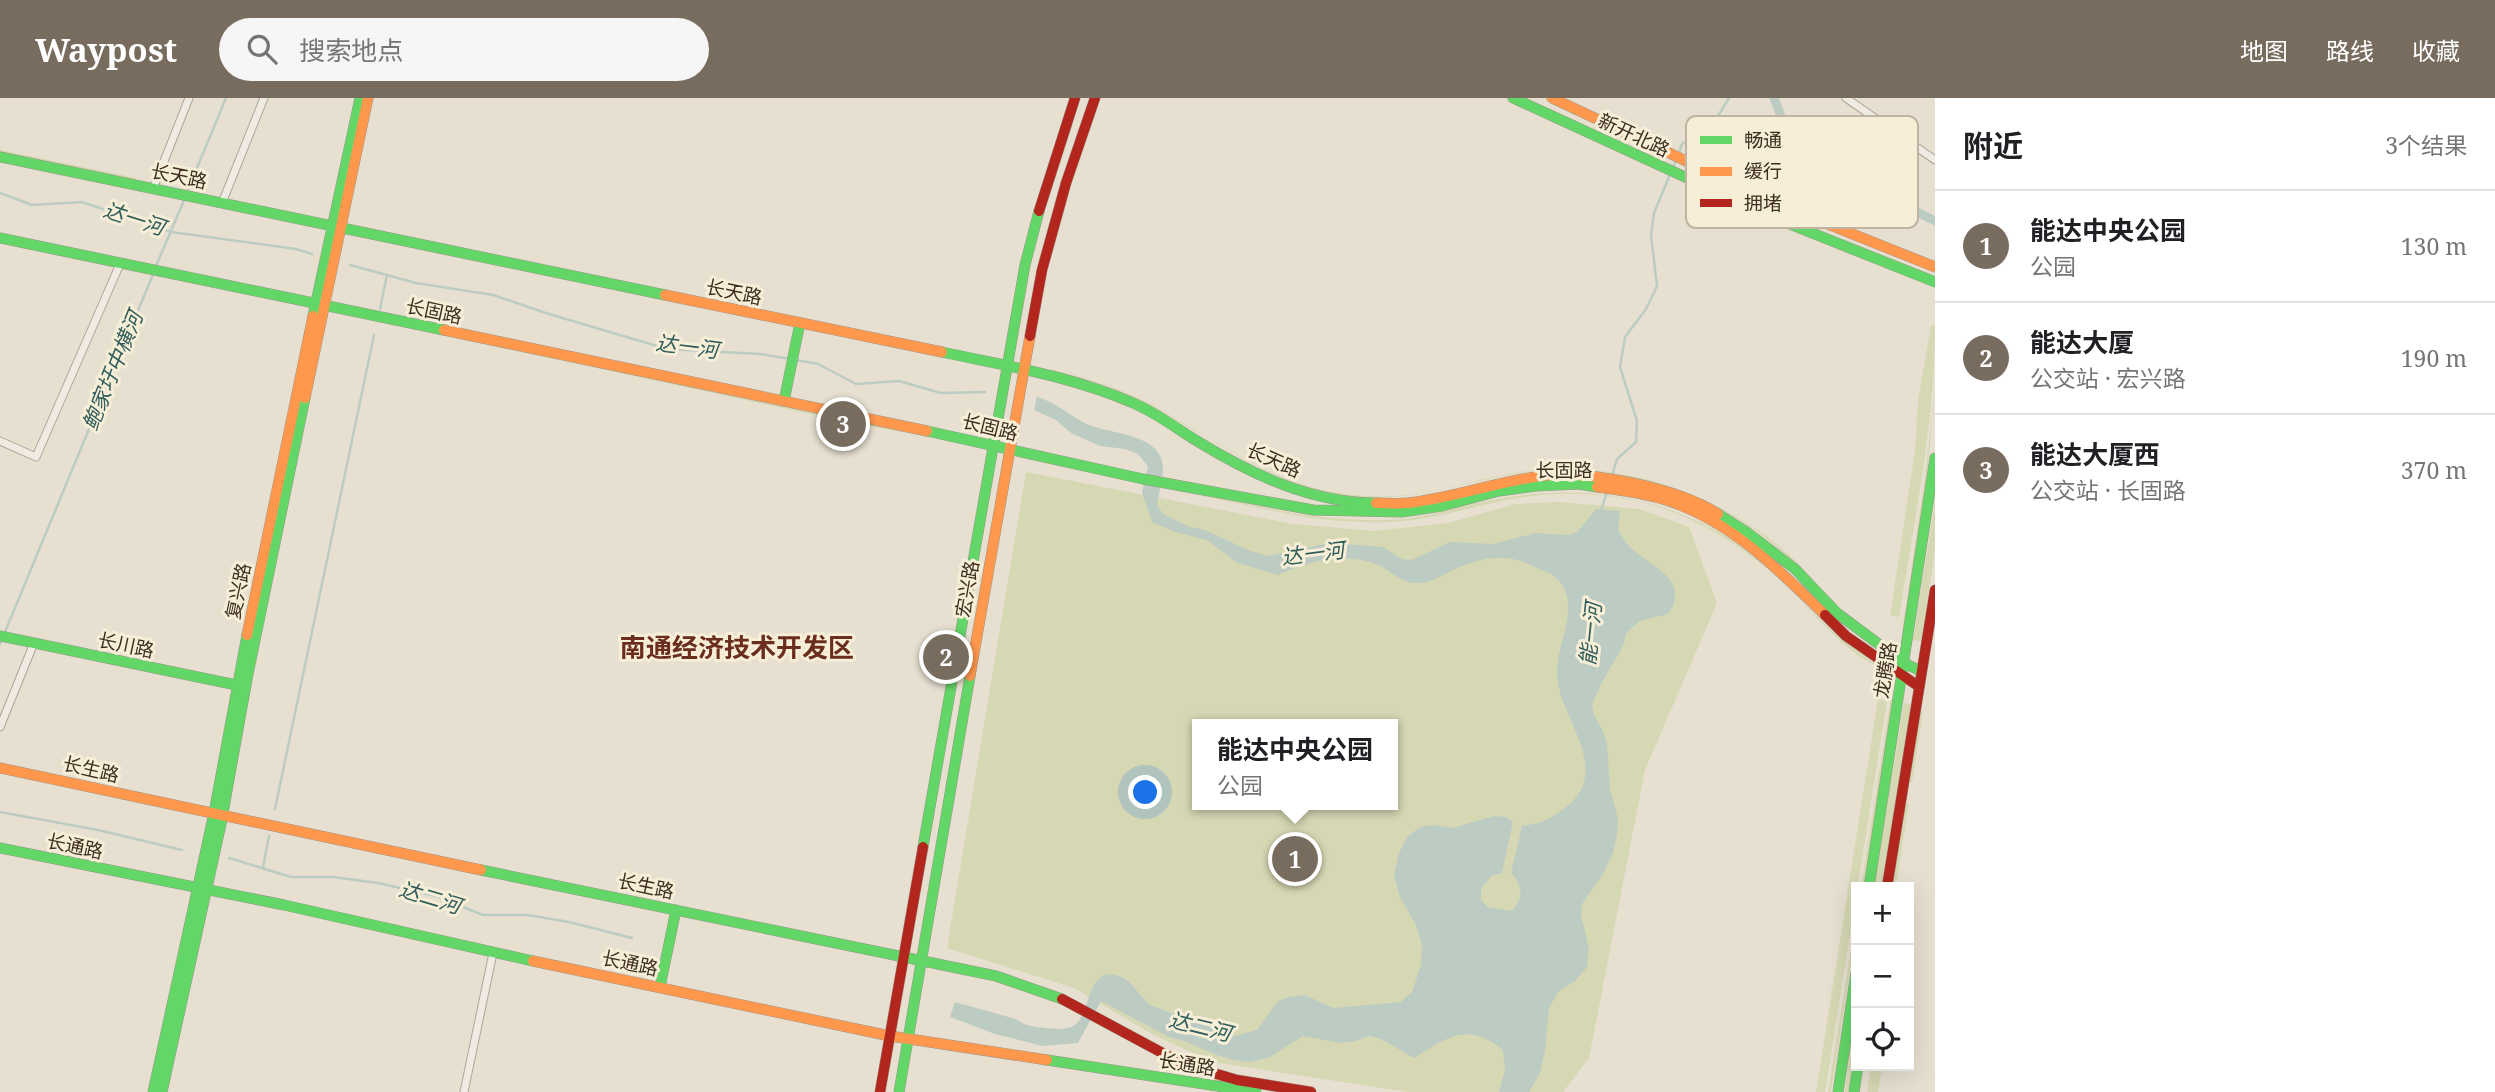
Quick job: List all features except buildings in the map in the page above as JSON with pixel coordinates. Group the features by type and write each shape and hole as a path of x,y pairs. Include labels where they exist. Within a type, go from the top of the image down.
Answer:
{"street":[{"path":"153,189 189,98"},
{"path":"222,203 264,98"},
{"name":"复兴路","path":"337,227 360,98"},
{"name":"复兴路","path":"162,1092 319,305 368,98"},
{"name":"宏兴路","path":"880,1092 1025,265 1041,203 1075,98"},
{"name":"宏兴路","path":"899,1092 920,958 1042,270 1066,183 1095,98"},
{"name":"新开北路","path":"1513,98 1686,177"},
{"name":"新开北路","path":"1552,98 1686,161"},
{"path":"1846,98 1872,116"},
{"path":"1918,148 1935,160"},
{"name":"长天路","path":"0,157 1026,370 1084,384 1136,404 1280,485 1312,495 1356,503 1408,503 1441,498"},
{"name":"新开北路","path":"1800,228 1935,282"},
{"name":"新开北路","path":"1838,228 1935,267"},
{"name":"长固路","path":"0,238 961,438 1143,479 1313,510 1402,512 1441,506 1499,491 1578,484 1623,490 1666,500 1700,514 1740,538 1778,569 1846,636 1918,686"},
{"path":"0,441 36,457 120,264"},
{"path":"784,401 800,323"},
{"name":"龙腾路","path":"1870,882 1935,458"},
{"name":"长固路","path":"1441,498 1488,485 1542,476 1577,476 1643,485 1704,505 1748,533 1795,569 1837,613 1904,663 1921,671"},
{"name":"龙腾路","path":"1887,882 1935,590"},
{"name":"长川路","path":"0,636 241,686"},
{"path":"0,726 34,643"},
{"name":"长生路","path":"0,768 218,813 308,835 920,958 1032,987 1082,1009 1166,1056 1201,1071 1311,1092"},
{"name":"长通路","path":"0,848 890,1036 1256,1092"},
{"name":"复兴路","path":"153,1092 202,889"},
{"path":"660,987 676,910"},
{"path":"464,1092 493,953"},
{"path":"1838,1092 1851,1006"},
{"path":"1854,1092 1857,1071"}],"green space":[{"path":"0,152 136,178 136,180"},
{"path":"352,316 958,442 862,425"},
{"path":"1931,325 1935,325 1934,362 1923,472 1899,617 1890,616 1915,451 1918,401"},
{"path":"1051,369 1089,380 1094,382"},
{"path":"1101,384 1126,393 1150,404 1250,462 1293,481 1352,495 1403,496 1429,492 1399,497 1380,498 1347,496 1316,490 1286,480 1258,467 1142,401"},
{"path":"1935,387 1927,476 1904,633 1902,632"},
{"path":"1040,462 1303,515 1354,520 1404,519 1520,495 1576,493 1604,495 1631,499 1658,506 1684,515 1734,542 1765,567 1730,542 1681,515 1645,503 1614,497 1582,494 1535,496 1419,519 1353,522 1303,517"},
{"path":"1564,469 1598,471 1632,476 1697,497 1728,512 1785,551 1843,611 1878,637 1856,625 1843,614 1785,554 1736,518 1696,497 1624,476 1546,470"},
{"path":"1545,470 1526,472 1429,492 1514,473"},
{"path":"1026,472 1293,524 1374,531 1448,523 1516,504 1559,502 1639,509 1689,527 1717,603 1645,770 1589,1058 1563,1092 1408,1092 1212,1062 1152,1034 1074,988 947,948"},
{"path":"1935,501 1935,551 1921,641 1913,640"},
{"path":"1799,599 1855,650 1878,665 1853,652"},
{"path":"1891,697 1894,697 1865,882 1862,882"},
{"path":"1878,699 1887,701 1858,882 1851,882 1851,928 1825,1092 1816,1092"},
{"path":"1904,703 1912,705 1884,882 1875,882"},
{"path":"1920,711 1923,711 1912,783 1909,782"},
{"path":"1905,803 1909,803 1897,882 1893,882"},
{"path":"1851,948 1851,965 1831,1092 1828,1092"},
{"path":"1851,1039 1852,1071 1849,1092 1845,1092"},
{"path":"1870,1071 1881,1071 1878,1092 1867,1092"}],"water":[{"path":"1037,397 1089,425 1134,437 1155,448 1161,457 1163,468 1157,505 1163,514 1250,551 1268,556 1330,543 1383,547 1402,559 1412,560 1450,542 1493,544 1535,533 1568,535 1577,532 1596,509 1620,511 1618,530 1625,541 1671,582 1675,591 1674,602 1668,614 1640,621 1626,633 1623,646 1592,704 1607,744 1610,789 1618,819 1617,835 1613,853 1603,874 1582,904 1581,915 1589,949 1587,967 1575,981 1558,992 1549,1008 1540,1073 1529,1092 1499,1092 1505,1070 1503,1050 1490,1041 1468,1034 1448,1039 1414,1058 1381,1039 1369,1036 1342,1043 1303,1036 1270,1057 1250,1062 1233,1060 1169,1037 1101,1001 1078,1043 1042,1046 995,1034 950,1017 955,1002 1016,1019 1030,1026 1063,1029 1079,1021 1095,984 1108,975 1119,976 1128,981 1150,1005 1234,1036 1257,1030 1278,1001 1289,997 1304,995 1334,1008 1401,1002 1412,992 1421,965 1422,946 1417,927 1400,897 1394,875 1399,853 1407,837 1420,827 1433,825 1453,828 1494,816 1506,817 1513,822 1502,873 1491,876 1481,889 1481,900 1488,907 1512,911 1520,896 1520,887 1511,873 1522,826 1545,820 1565,808 1579,794 1585,778 1581,745 1557,677 1568,599 1563,587 1550,573 1513,559 1492,558 1470,563 1419,583 1404,580 1364,560 1314,562 1278,575 1238,563 1207,540 1175,532 1152,522 1142,493 1148,466 1138,454 1125,449 1100,446 1071,433 1056,420 1034,410"}],"waterway":[{"name":"鲍家圩中横河","path":"187,192 226,98"},
{"name":"能一河","path":"1718,116 1729,98"},
{"path":"1774,98 1781,116"},
{"name":"能一河","path":"1679,153 1686,141"},
{"name":"能一河","path":"1612,476 1617,459 1636,442 1637,421 1620,367 1625,337 1646,309 1657,286 1651,235 1654,213 1676,160"},
{"name":"达一河","path":"0,193 32,205 82,202 171,232 296,249 312,254"},
{"name":"鲍家圩中横河","path":"156,266 185,198"},
{"path":"1918,212 1935,221"},
{"name":"达一河","path":"350,265 416,283 493,295 667,349 760,354 790,359"},
{"name":"鲍家圩中横河","path":"0,644 154,272"},
{"path":"380,309 387,275"},
{"path":"275,809 374,335"},
{"name":"达一河","path":"796,360 818,364 856,384 899,381 941,393 985,392"},
{"name":"能一河","path":"1601,510 1608,489"},
{"name":"达二河","path":"0,812 98,830 182,850"},
{"path":"263,867 269,836"},
{"name":"达二河","path":"229,858 291,877 333,877 378,883 436,896 483,915 528,915 632,938"}],"traffic: fast":[{"path":"313,316 360,98"},
{"path":"1513,98 1686,177"},
{"path":"0,157 665,295"},
{"path":"923,847 1025,265 1039,211"},
{"path":"1800,228 1935,282"},
{"path":"0,238 444,330"},
{"path":"784,401 800,323"},
{"path":"942,352 1039,373 1110,394 1149,411 1260,475 1328,498 1376,503"},
{"path":"162,1092 221,824 248,674 305,398"},
{"path":"927,431 1143,479 1313,510 1402,512 1442,506 1499,491 1536,486 1579,484 1597,487"},
{"path":"1870,882 1935,458"},
{"path":"1718,514 1795,569 1837,613 1904,663 1921,671"},
{"path":"153,1092 214,813 247,635"},
{"path":"0,636 241,686"},
{"path":"899,1092 970,676"},
{"path":"0,848 284,905 533,961"},
{"path":"481,870 996,976 1062,999"},
{"path":"660,987 676,910"},
{"path":"1838,1092 1851,1006"},
{"path":"1047,1060 1256,1092"},
{"path":"1854,1092 1857,1071"}],"traffic: slow":[{"path":"305,398 368,98"},
{"path":"1552,98 1686,161"},
{"path":"1838,228 1935,267"},
{"path":"665,295 942,352"},
{"path":"247,635 313,316"},
{"path":"444,330 927,431"},
{"path":"970,676 1030,336"},
{"path":"1376,503 1425,501 1524,479 1561,475 1607,479 1657,489 1680,496 1718,514"},
{"path":"1597,487 1658,498 1711,520 1752,548 1825,615"},
{"path":"0,768 481,870"},
{"path":"533,961 890,1036 1047,1060"}],"traffic: jam":[{"path":"1039,211 1075,98"},
{"path":"1030,336 1042,270 1066,183 1095,98"},
{"path":"1888,882 1935,590"},
{"path":"1825,615 1846,636 1918,686"},
{"path":"880,1092 923,847"},
{"path":"1062,999 1183,1064 1237,1080 1311,1092"}],"place":[{"name":"能达大厦西","path":"843,424"},
{"name":"能达大厦","path":"946,657"},
{"name":"能达中央公园","path":"1295,859"}],"district":[{"name":"南通经济技术开发区","path":"737,648"}]}
